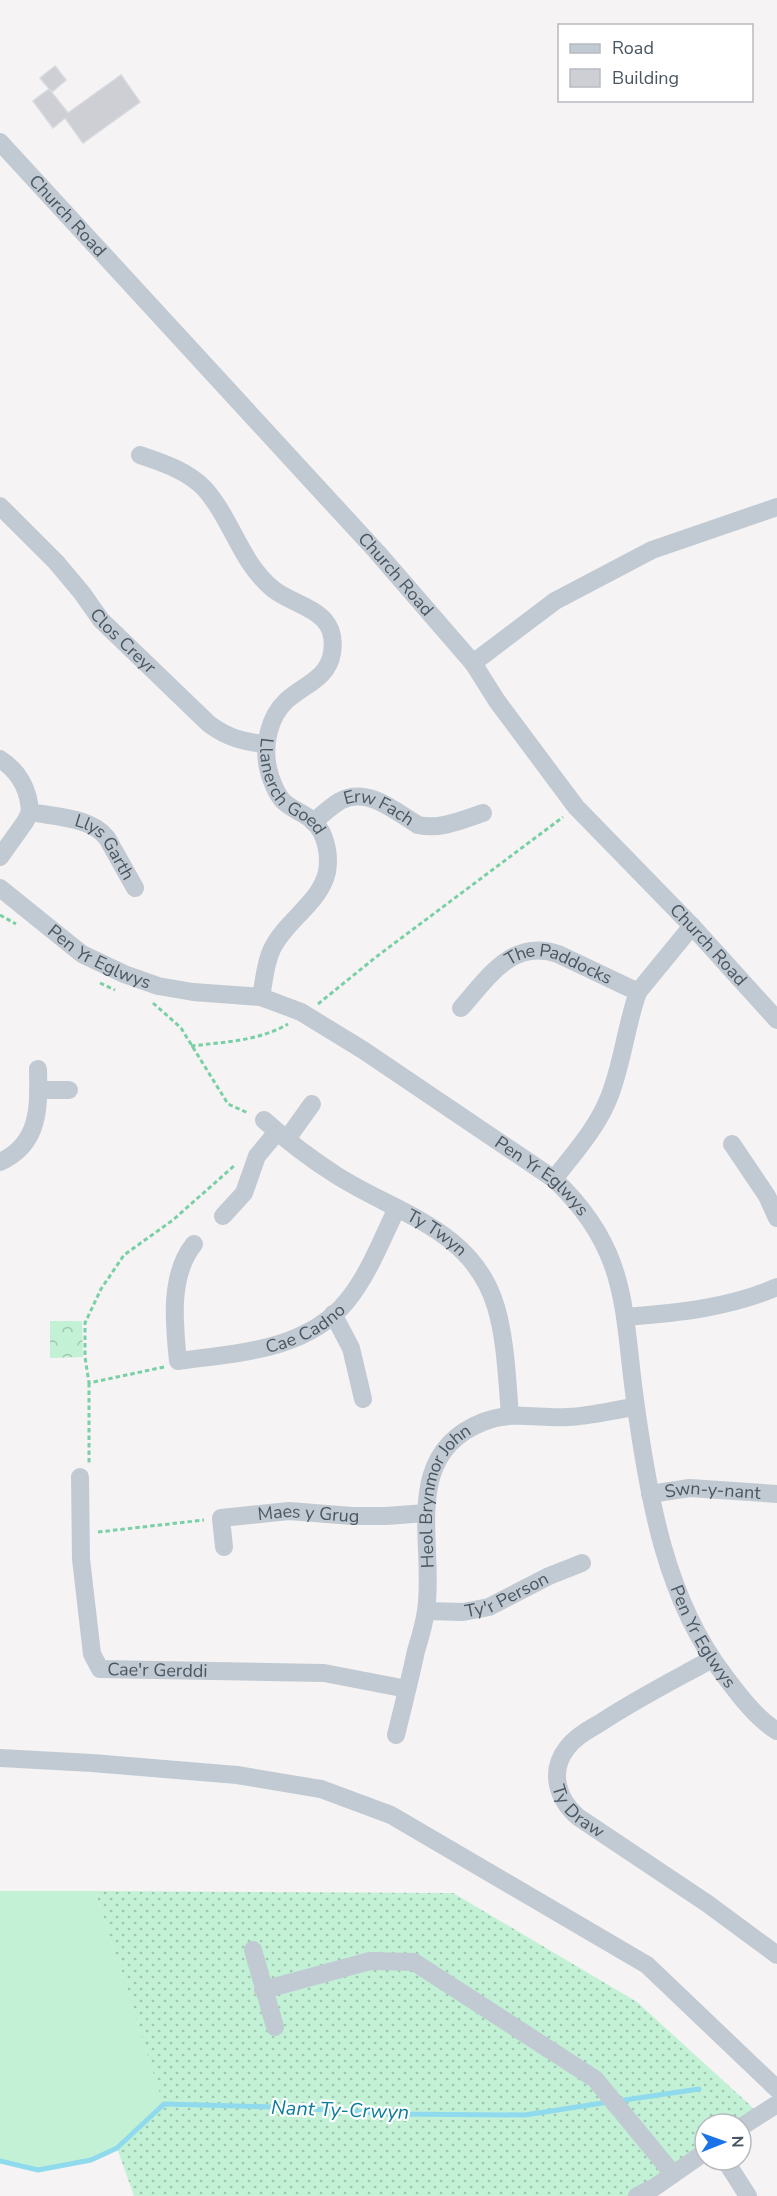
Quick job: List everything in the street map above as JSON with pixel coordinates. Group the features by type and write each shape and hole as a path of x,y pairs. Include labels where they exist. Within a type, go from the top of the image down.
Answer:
{"street":[{"name":"Church Road","path":"0,142 377,552 473,663 497,701 576,807 692,926 777,1020"},
{"name":"Llanerch Goed","path":"140,455 174,466 204,489 221,512 242,553 256,573 274,590 314,611 321,617 330,633 332,651 327,669 321,676 286,701 271,724 266,744 268,770 278,792 284,801 313,822 325,841 328,863 327,873 318,892 289,923 271,950 261,998"},
{"name":"Clos Creyr","path":"0,506 56,562 101,620 209,724 224,735 241,741 266,744"},
{"path":"473,663 555,601 652,549 777,507"},
{"path":"0,759 9,765 26,788 30,812 26,822 0,857"},
{"name":"Erw Fach","path":"313,822 340,801 356,796 371,798 417,825 442,825 483,813"},
{"name":"Llys Garth","path":"30,812 89,823 96,827 107,838 135,888"},
{"name":"Pen Yr Eglwys","path":"0,888 82,954 124,974 158,986 193,992 261,998 305,1014 363,1050 554,1179 580,1205 602,1238 617,1275 625,1317 635,1407 650,1494 666,1558 684,1608 712,1659 738,1693 768,1725 777,1731"},
{"name":"The Paddocks","path":"554,1179 593,1130 606,1105 638,992 692,926"},
{"name":"The Paddocks","path":"461,1008 509,958 528,950 558,954 638,992"},
{"path":"0,1162 17,1152 31,1134 38,1107 38,1069"},
{"path":"38,1090 69,1090"},
{"path":"223,1216 244,1193 256,1156 276,1130 312,1104"},
{"name":"Ty Twyn","path":"276,1130 337,1176 426,1222 447,1236 476,1265 496,1306 502,1333 510,1415"},
{"path":"732,1144 767,1196 777,1218"},
{"name":"Cae Cadno","path":"178,1361 253,1350 288,1341 307,1333 347,1301 368,1267 397,1208"},
{"path":"178,1361 175,1337 178,1273 194,1244"},
{"path":"625,1317 674,1314 730,1304 777,1287"},
{"path":"333,1314 351,1348 363,1399"},
{"name":"Heol Brynmor John","path":"396,1735 426,1611 428,1485 438,1460 446,1448 457,1437 482,1422 510,1415 568,1417 635,1407"},
{"name":"Cae'r Gerddi","path":"80,1477 81,1559 92,1654 100,1669 324,1673 407,1689"},
{"name":"Swn-y-nant","path":"650,1494 690,1488 777,1494"},
{"name":"Maes y Grug","path":"221,1518 289,1511 352,1516 386,1516 426,1512"},
{"path":"221,1518 224,1547"},
{"name":"Ty'r Person","path":"426,1611 463,1612 489,1607 549,1576 582,1563"},
{"name":"Ty Draw","path":"712,1659 616,1712 575,1739 562,1754 559,1762 557,1772 559,1792 570,1810 578,1817 708,1904 777,1955"},
{"path":"0,1758 237,1775 321,1789 391,1815 647,1965 777,2088"},
{"path":"254,1950 263,1990 275,2027"},
{"path":"263,1990 370,1961 414,1962 595,2079 673,2174"},
{"path":"753,2119 777,2104"},
{"path":"637,2196 655,2187 693,2160"},
{"path":"733,2172 748,2196"}],"path":[{"path":"191,1046 244,1040 266,1034 276,1031 305,1014 376,957 576,807"},
{"path":"0,915 25,930"},
{"path":"97,981 106,988 124,993"},
{"path":"152,1002 181,1028 228,1104 276,1130"},
{"path":"80,1477 88,1478 90,1442 85,1323 100,1289 124,1255 173,1220 238,1161"},
{"path":"89,1383 157,1370 178,1361"},
{"path":"81,1533 138,1529 221,1518"}],"green space":[{"path":"50,1321 82,1321 83,1357 50,1358"},
{"path":"0,1891 95,1891 164,2104 117,2148 91,2160 38,2170 0,2161"},
{"path":"95,1891 453,1893 637,2002 751,2106 757,2115 753,2117 753,2112 693,2112 693,2160 637,2196 134,2196 117,2148 164,2106"}],"building":[{"path":"55,66 66,80 52,92 40,78"},
{"path":"121,75 140,102 83,143 65,118 53,128 33,101 49,89 68,113"}],"waterway":[{"name":"Nant Ty-Crwyn","path":"618,2101 699,2089"},
{"name":"Nant Ty-Crwyn","path":"0,2161 38,2170 91,2160 117,2148 164,2104 277,2107 392,2114 525,2115 609,2102"}]}
